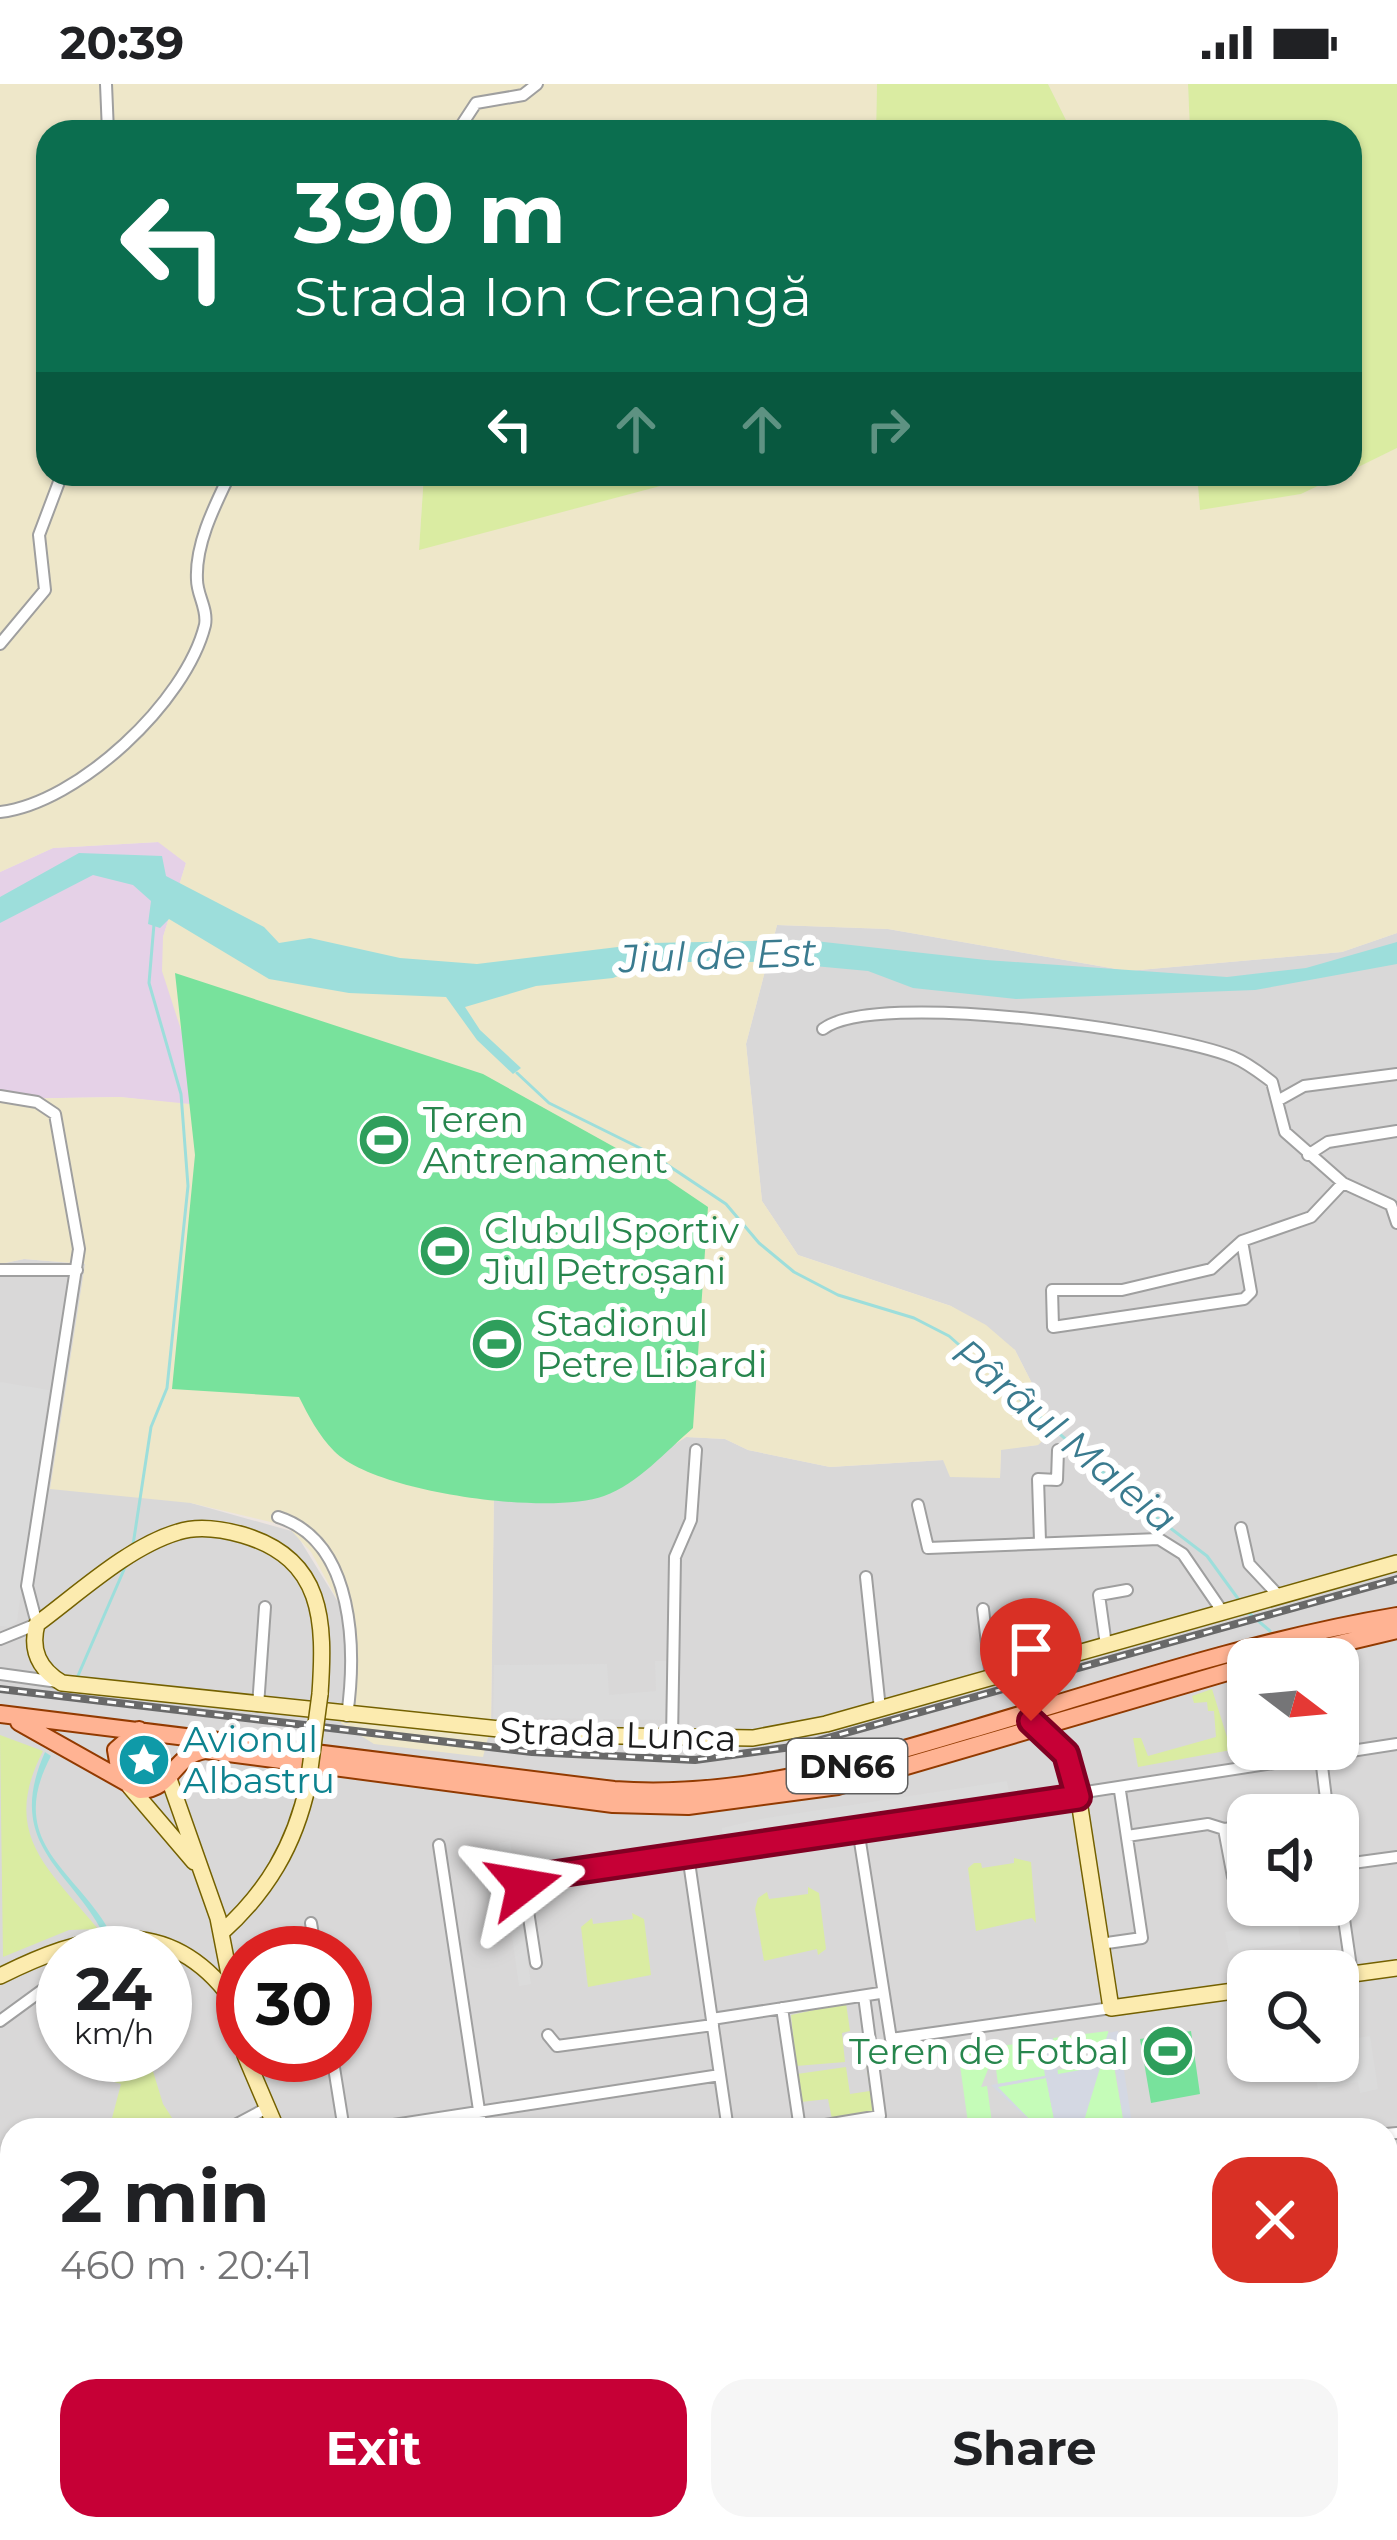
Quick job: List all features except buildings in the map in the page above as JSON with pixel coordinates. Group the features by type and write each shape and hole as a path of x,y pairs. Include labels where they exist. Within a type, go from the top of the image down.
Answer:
{"main road":[{"path":"62,1683 37,1657 37,1624 141,1551 179,1531 211,1528 242,1534 286,1554 305,1576 317,1607 320,1694 308,1784 294,1834 273,1875 231,1926"},
{"name":"Strada Lunca","path":"62,1683 347,1717 672,1739 782,1735 1397,1563"},
{"name":"DN66","path":"1324,1638 1397,1616"},
{"name":"DN66","path":"1356,1638 1397,1630"},
{"name":"DN66","path":"160,1733 614,1790 674,1792 816,1774 1227,1665"},
{"name":"DN66","path":"1218,1667 1227,1667"},
{"path":"4,1715 160,1733 170,1743 172,1772 218,1926"},
{"path":"4,1715 126,1783 151,1790 172,1772"},
{"path":"1031,1720 1066,1754 1078,1797 1111,2008 1227,1992"},
{"name":"DN66","path":"172,1772 191,1753 211,1751 592,1801 688,1806 838,1786 1031,1720"},
{"path":"139,1730 116,1750 126,1783 199,1868"},
{"path":"192,1956 208,1958 216,1946"},
{"path":"3,1970 36,1960"},
{"path":"192,1966 216,1986"},
{"path":"1359,1973 1397,1968"},
{"path":"256,2082 271,2118"}],"street":[{"path":"106,84 108,120"},
{"path":"465,120 476,103 523,95 537,84"},
{"path":"0,644 45,590 39,535 57,486"},
{"path":"0,812 24,806 97,771 165,695 205,625 196,573 206,530 225,486"},
{"path":"823,1029 842,1017 864,1014 1007,1013 1230,1055 1272,1082 1285,1132 1343,1183 1395,1208 1397,1222"},
{"path":"1280,1100 1304,1086 1397,1075"},
{"path":"0,1096 37,1102 55,1114 79,1232 27,1586 37,1624 0,1639"},
{"path":"1308,1155 1328,1142 1397,1131"},
{"path":"1242,1240 1250,1265 1251,1292 1244,1299 1054,1327 1052,1290 1148,1286 1210,1269 1242,1240 1311,1217 1343,1183"},
{"path":"0,1270 76,1270"},
{"path":"672,1739 675,1558 691,1520 696,1450"},
{"path":"1040,1541 1038,1479 1057,1480 1058,1450"},
{"path":"918,1505 928,1548 1159,1539 1183,1554 1236,1608"},
{"path":"278,1517 296,1524 311,1540 346,1607 354,1645 347,1717"},
{"path":"1241,1528 1249,1564 1278,1595"},
{"path":"866,1577 880,1709"},
{"path":"1106,1645 1099,1595 1127,1590"},
{"path":"258,1706 265,1607"},
{"path":"983,1609 991,1678"},
{"name":"Strada Lunca","path":"0,1674 62,1683"},
{"path":"1359,1751 1397,1744"},
{"path":"536,1963 525,1880 1248,1770"},
{"path":"1100,1944 1142,1938 1120,1791"},
{"path":"1127,1836 1208,1825 1227,1829"},
{"path":"858,1829 890,2039 1111,2008"},
{"path":"1224,1829 1227,1838"},
{"path":"439,1845 480,2118"},
{"path":"688,1855 726,2118"},
{"path":"1359,1862 1397,1857"},
{"path":"548,2035 557,2046 880,1993"},
{"path":"0,2021 36,1995"},
{"path":"864,1996 880,2116 868,2118"},
{"path":"782,2008 796,2118"},
{"path":"431,2118 720,2075"},
{"path":"336,2082 342,2118"},
{"path":"249,2118 266,2109"}],"shaded area":[{"path":"0,84 877,84 876,120 36,120 36,486 423,486 419,549 660,486 1198,486 1200,509 1301,494 1318,486 1362,486 1362,465 1397,448 1397,933 1342,952 1128,971 888,929 777,925 746,1044 762,1201 798,1255 951,1306 986,1325 1015,1350 1044,1407 1050,1434 1038,1445 1001,1450 1000,1478 950,1477 943,1460 830,1467 748,1450 725,1439 686,1437 596,1495 494,1487 491,1726 483,1757 374,1744 341,1723 350,1645 343,1610 311,1552 287,1526 191,1503 50,1489 85,1264 24,1259 0,1264 0,1099 120,1097 190,1104 193,1067 162,971 163,937 186,863 158,842 53,848 0,872"},
{"path":"1048,84 1188,84 1190,120 1066,120"},
{"path":"159,842 186,863 163,937 193,1067 190,1105 120,1097 0,1099 0,872 53,848"},
{"path":"777,925 888,929 1128,971 1342,952 1397,933 1397,2118 0,2118 0,1264 24,1259 85,1264 191,1503 295,1532 343,1610 491,1726 494,1487 596,1495 686,1437 725,1439 748,1450 830,1467 944,1460 1000,1477 1001,1449 1038,1445 1044,1407 1015,1350 951,1306 798,1255 762,1201 746,1044"},
{"path":"0,1382 49,1390 17,1621 10,1627 0,1626"},
{"path":"655,1661 667,1661 666,1720 603,1719 602,1725 594,1725 594,1719 505,1717 503,1728 493,1727 494,1665 607,1664 609,1695 656,1691"},
{"path":"1007,1781 1009,1791 723,1837 722,1828 761,1819"},
{"path":"510,1841 531,1984 519,1986 499,1843"},
{"path":"1298,1926 1301,1942 1229,1950 1225,1932"},
{"path":"1118,2031 1131,2118 1123,2118 1110,2035 1085,2118 1054,2118 1046,2078 998,2087 1028,2118 991,2085 1045,2076 1040,2041 1047,2039 1053,2038 1058,2074 1097,2067 1108,2033"},
{"path":"1370,2036 1378,2089 1360,2093 1358,2082 1359,2038"},
{"path":"1317,2082 1358,2082 1318,2089"}],"green space":[{"path":"877,84 1048,84 1066,120 876,120"},
{"path":"1188,84 1397,84 1397,448 1362,465 1362,120 1190,120"},
{"path":"423,486 660,486 419,550"},
{"path":"1198,486 1318,486 1301,494 1200,510"},
{"name":"Clubul Sportiv Jiul Petroșani","path":"175,973 483,1074 643,1163 708,1207 693,1428 640,1475 604,1496 579,1502 506,1502 423,1489 355,1466 329,1445 299,1397 172,1389 195,1155"},
{"path":"1212,1689 1227,1751 1138,1767 1133,1738 1141,1738 1148,1756 1216,1737 1214,1711 1208,1711 1207,1702 1194,1703 1192,1696"},
{"path":"0,1735 43,1751 26,1805 28,1828 47,1868 95,1926 36,1926 36,1944 3,1957"},
{"path":"1014,1858 1031,1862 1036,1923 1032,1918 976,1931 968,1868 974,1863 981,1863 982,1868 1014,1863"},
{"path":"808,1887 819,1893 826,1949 818,1955 817,1949 764,1961 755,1909 758,1898 767,1892 769,1899 808,1894"},
{"path":"632,1913 644,1919 651,1975 588,1987 581,1927 592,1918 593,1924 633,1919"},
{"path":"846,2003 850,2031 842,2033 845,2062 796,2066 791,2015"},
{"path":"1108,2031 1123,2118 1085,2118 1096,2075 1083,2118 1064,2118 1057,2070 1094,2064 1091,2039 1054,2045 1053,2038"},
{"path":"1191,2031 1200,2094 1151,2103 1140,2039"},
{"path":"1040,2041 1046,2076 998,2084 994,2054 981,2087 987,2086 991,2118 967,2118 958,2051"},
{"path":"871,2062 875,2113 832,2118 828,2099 801,2102 797,2074 846,2067 850,2094 870,2091 866,2063"},
{"path":"1046,2078 1054,2118 1028,2118 997,2087"},
{"path":"114,2082 156,2082 172,2118 112,2118 121,2084"}],"water":[{"name":"Jiul de Est","path":"79,853 162,856 166,876 264,927 279,943 310,938 400,958 477,964 651,943 806,940 986,960 1227,977 1306,968 1397,942 1397,964 1255,990 1016,999 913,988 868,971 771,962 654,962 613,978 536,986 465,1007 480,1030 521,1068 513,1074 477,1040 446,997 349,993 269,979 169,919 160,928 148,924 151,901 133,885 93,875 0,923 0,897"},
{"path":"45,1752 51,1756 38,1789 36,1816 43,1840 107,1926 99,1926 39,1839 32,1815 34,1786"}],"waterway":[{"path":"133,1545 151,1427 167,1388 188,1186 181,1094 149,983 154,924"},
{"name":"Pârâul Maleia","path":"517,1073 549,1103 648,1152 726,1204 759,1243 794,1272 838,1295 914,1318 949,1336 1140,1505 1207,1556 1239,1600"},
{"path":"77,1678 126,1565"},
{"name":"Pârâul Maleia","path":"1249,1613 1270,1631"}],"railway":[{"path":"0,1689 532,1752 695,1760 799,1746 1397,1579"}],"place":[{"name":"Teren Antrenament","path":"384,1140"},
{"name":"Clubul Sportiv Jiul Petroșani","path":"445,1251"},
{"name":"Stadionul Petre Libardi","path":"497,1344"},
{"name":"Avionul Albastru","path":"144,1760"},
{"name":"Teren de Fotbal","path":"1168,2051"}],"route":[{"path":"524,1885 529,1878 1078,1797 1066,1754 1031,1721"}]}
